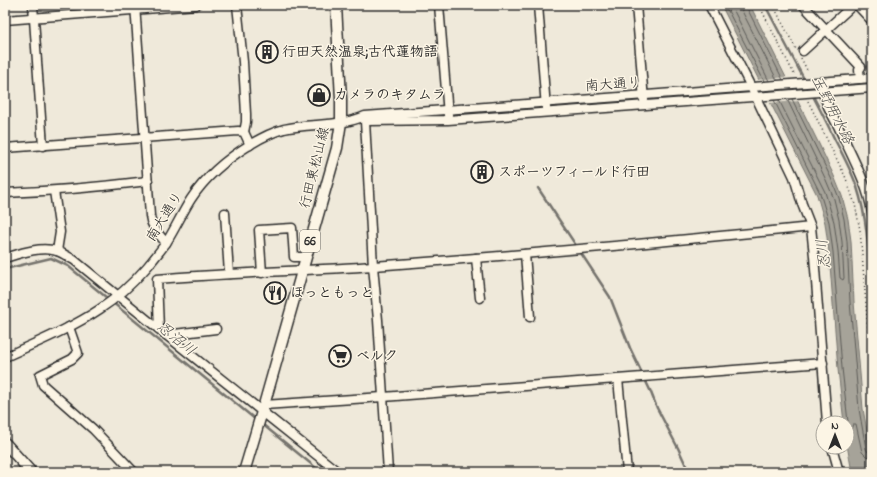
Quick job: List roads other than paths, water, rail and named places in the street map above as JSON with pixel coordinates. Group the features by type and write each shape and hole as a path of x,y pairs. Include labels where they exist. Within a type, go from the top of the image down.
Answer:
{"main road":[{"name":"行田東松山線","path":"244,472 337,148 341,122 336,5"},
{"path":"5,443 31,472"}],"street":[{"path":"33,5 43,146"},
{"path":"5,20 135,7 196,5"},
{"path":"237,5 243,62 246,114 244,132 250,145"},
{"path":"439,5 448,120"},
{"path":"538,5 546,112"},
{"path":"636,5 644,105"},
{"path":"708,5 758,96 794,177 811,227 826,415"},
{"path":"803,5 861,67 860,79"},
{"path":"803,51 853,5"},
{"path":"857,5 872,21"},
{"path":"135,7 151,223 153,228 166,243"},
{"name":"南大通り","path":"361,120 365,116 753,87 798,82 810,83 872,78"},
{"path":"844,93 847,80"},
{"path":"821,82 819,92 825,100 850,152 867,192 872,213"},
{"name":"南大通り","path":"5,357 68,327 100,309 118,296 147,267 166,243 191,198 207,178 227,161 250,145 284,129 361,120 448,120 758,96 804,95 819,92 844,93 872,88"},
{"path":"361,120 388,472"},
{"path":"5,148 238,131 244,132"},
{"path":"5,193 102,187 148,181"},
{"path":"54,191 60,232 57,251"},
{"path":"225,213 229,274"},
{"path":"162,332 156,279 302,271 476,258 612,247 811,227"},
{"path":"262,273 259,230 292,228 294,257 306,257"},
{"path":"5,258 34,250 45,249 57,251 74,260 162,332 263,408 338,472"},
{"path":"524,254 530,317"},
{"path":"476,258 480,298"},
{"path":"68,327 78,353 72,359 40,375 43,385 93,429 134,472"},
{"path":"162,332 216,329"},
{"path":"263,408 618,378 823,363"},
{"path":"618,378 627,472"},
{"path":"834,455 839,472"}],"water":[{"path":"721,5 750,5 819,144 842,196 848,219 851,241 854,302 863,409 872,458 872,472 852,472 849,455 855,455 855,415 843,415 829,252 825,223 817,195"}],"waterway":[{"name":"玉野用水路","path":"765,5 805,81"},
{"name":"玉野用水路","path":"807,85 847,163 857,187 866,229 872,301"},
{"path":"538,188 610,297 630,348 657,408 689,472"},
{"name":"忍沼川","path":"5,269 51,258 68,266 256,420"},
{"name":"忍沼川","path":"262,424 321,472"}],"place":[{"name":"行田天然温泉;古代蓮物語","path":"267,52"},
{"name":"カメラのキタムラ","path":"319,95"},
{"name":"スポーツフィールド行田","path":"482,172"},
{"name":"ほっともっと","path":"275,293"},
{"name":"ベルク","path":"340,356"}],"water label":[{"name":"忍川","path":"824,254"}]}
